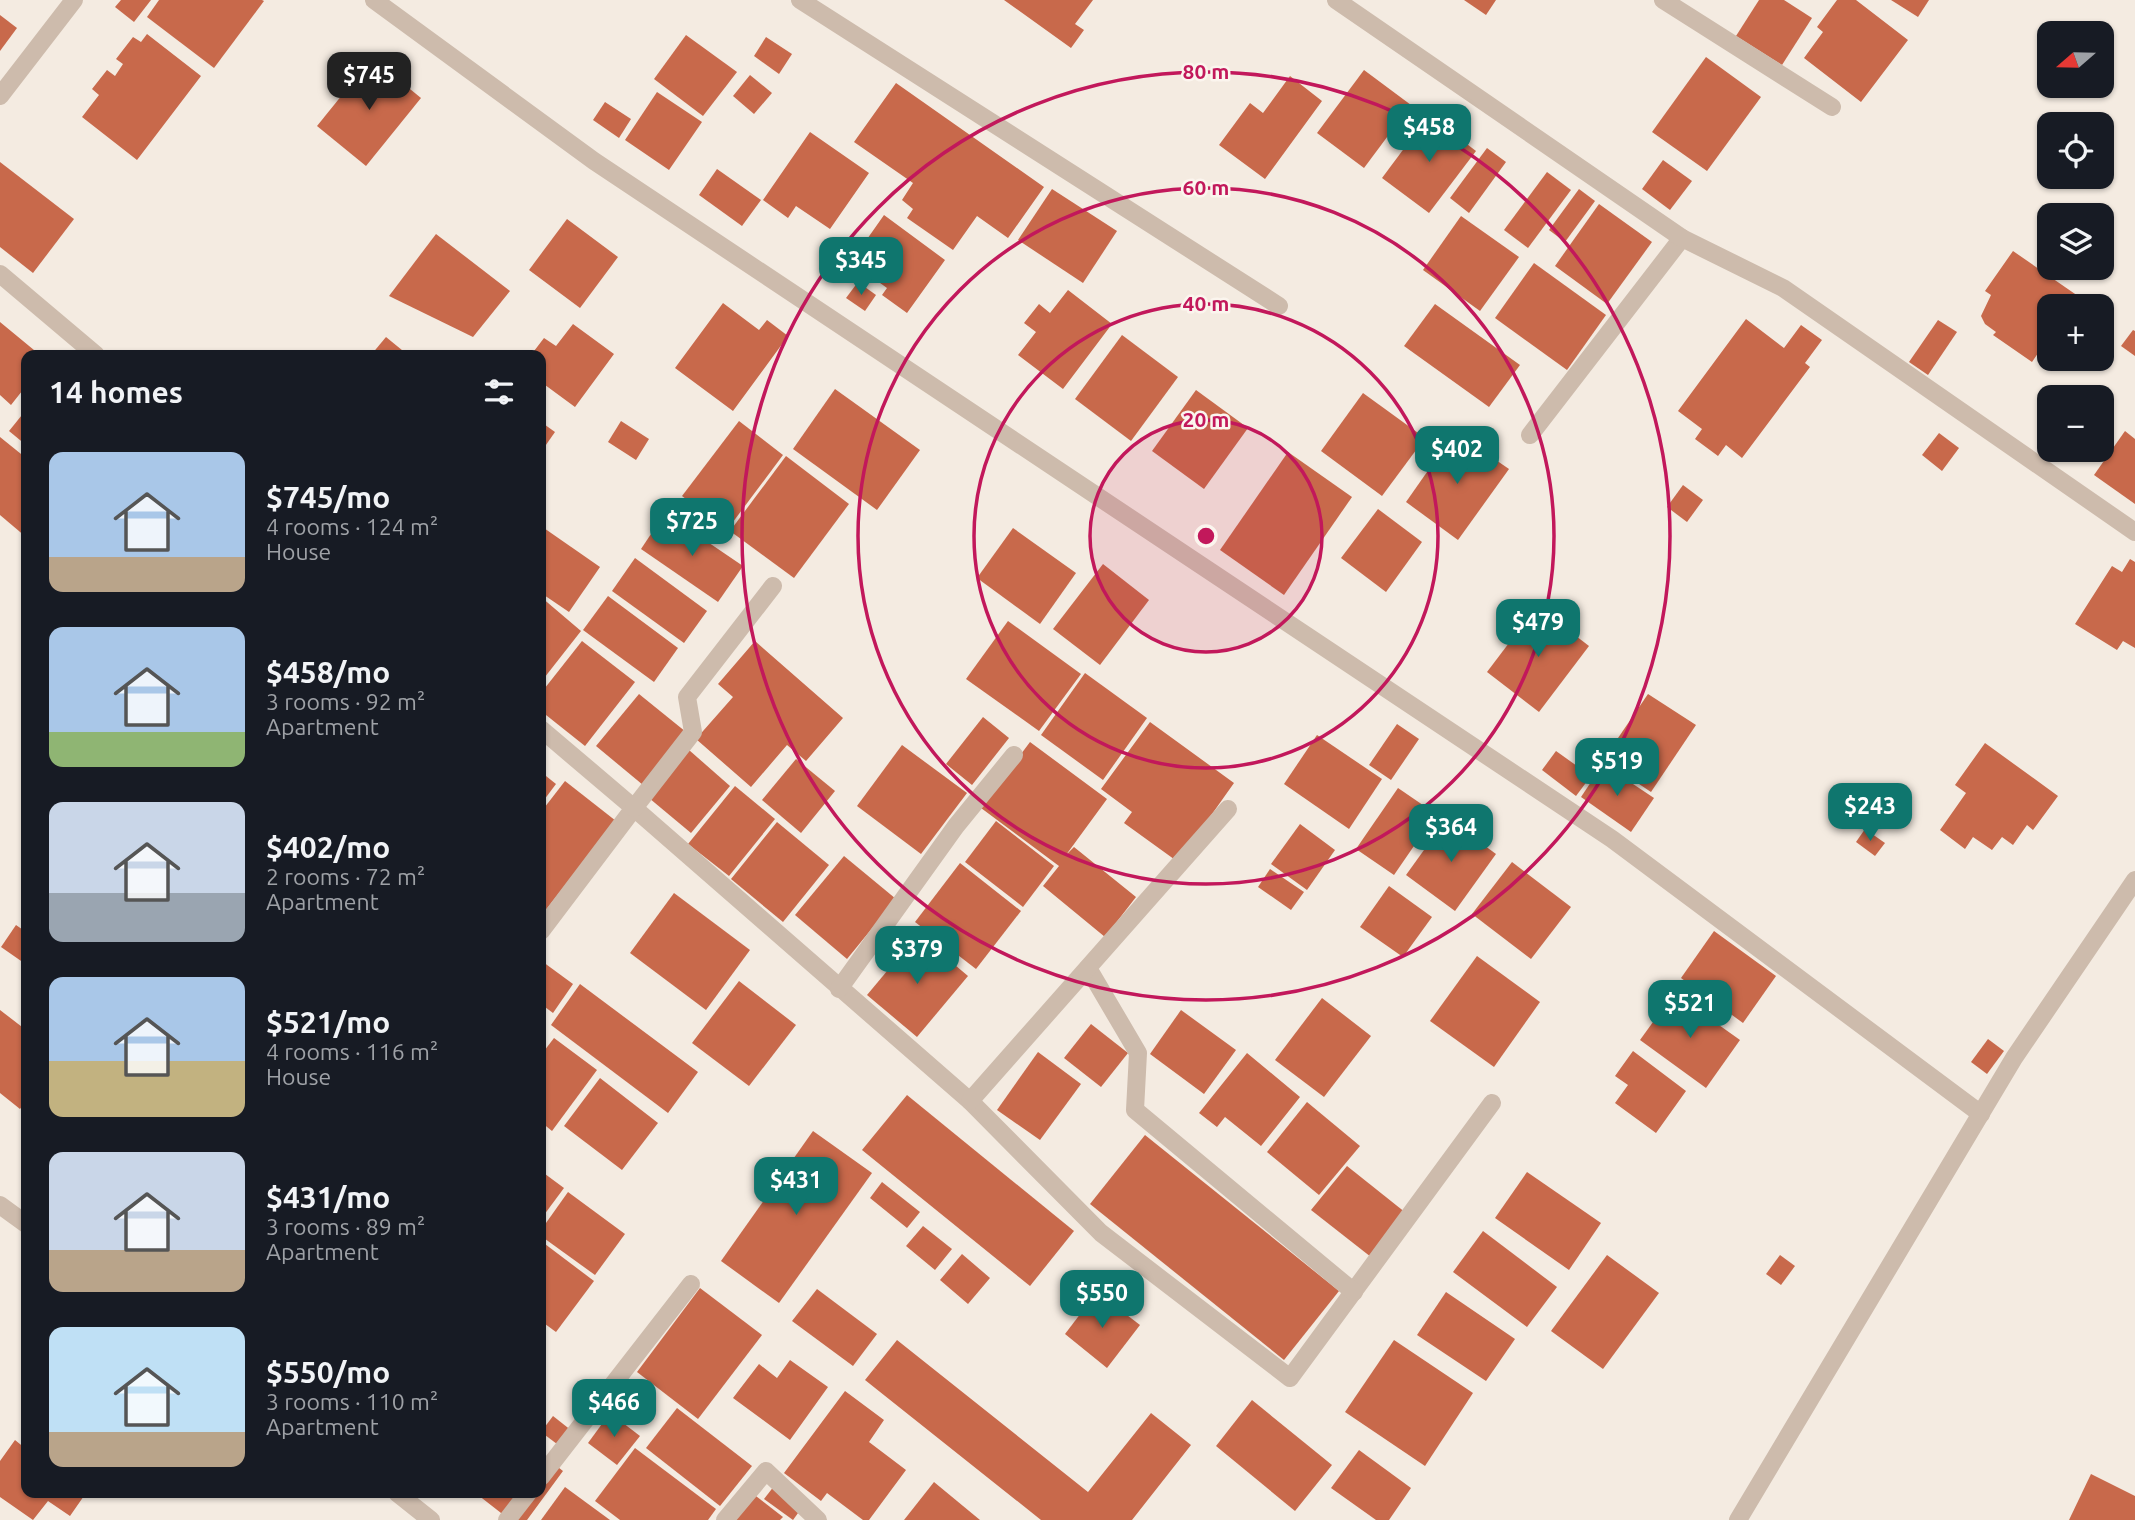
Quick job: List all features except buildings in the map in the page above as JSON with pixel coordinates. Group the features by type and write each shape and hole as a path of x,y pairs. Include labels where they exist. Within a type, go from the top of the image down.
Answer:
{"street":[{"path":"0,96 74,0"},
{"path":"374,0 594,161 1612,839 1981,1114"},
{"path":"800,0 1279,306"},
{"path":"1336,0 1682,238 1783,288 2135,532"},
{"path":"1663,0 1832,107"},
{"path":"1530,435 1682,238"},
{"path":"0,274 90,350"},
{"path":"546,925 693,732 687,697 773,586"},
{"path":"546,733 970,1101 1101,1233 1290,1378 1492,1103"},
{"path":"839,989 956,826 1014,755"},
{"path":"970,1101 1228,809"},
{"path":"1738,1520 2014,1058 2135,880"},
{"path":"1088,968 1138,1053 1135,1110 1183,1147 1354,1292"},
{"path":"0,1205 21,1220"},
{"path":"546,1471 691,1284"},
{"path":"725,1520 766,1471 818,1520"},
{"path":"403,1498 431,1520"},
{"path":"507,1520 524,1498"}]}
